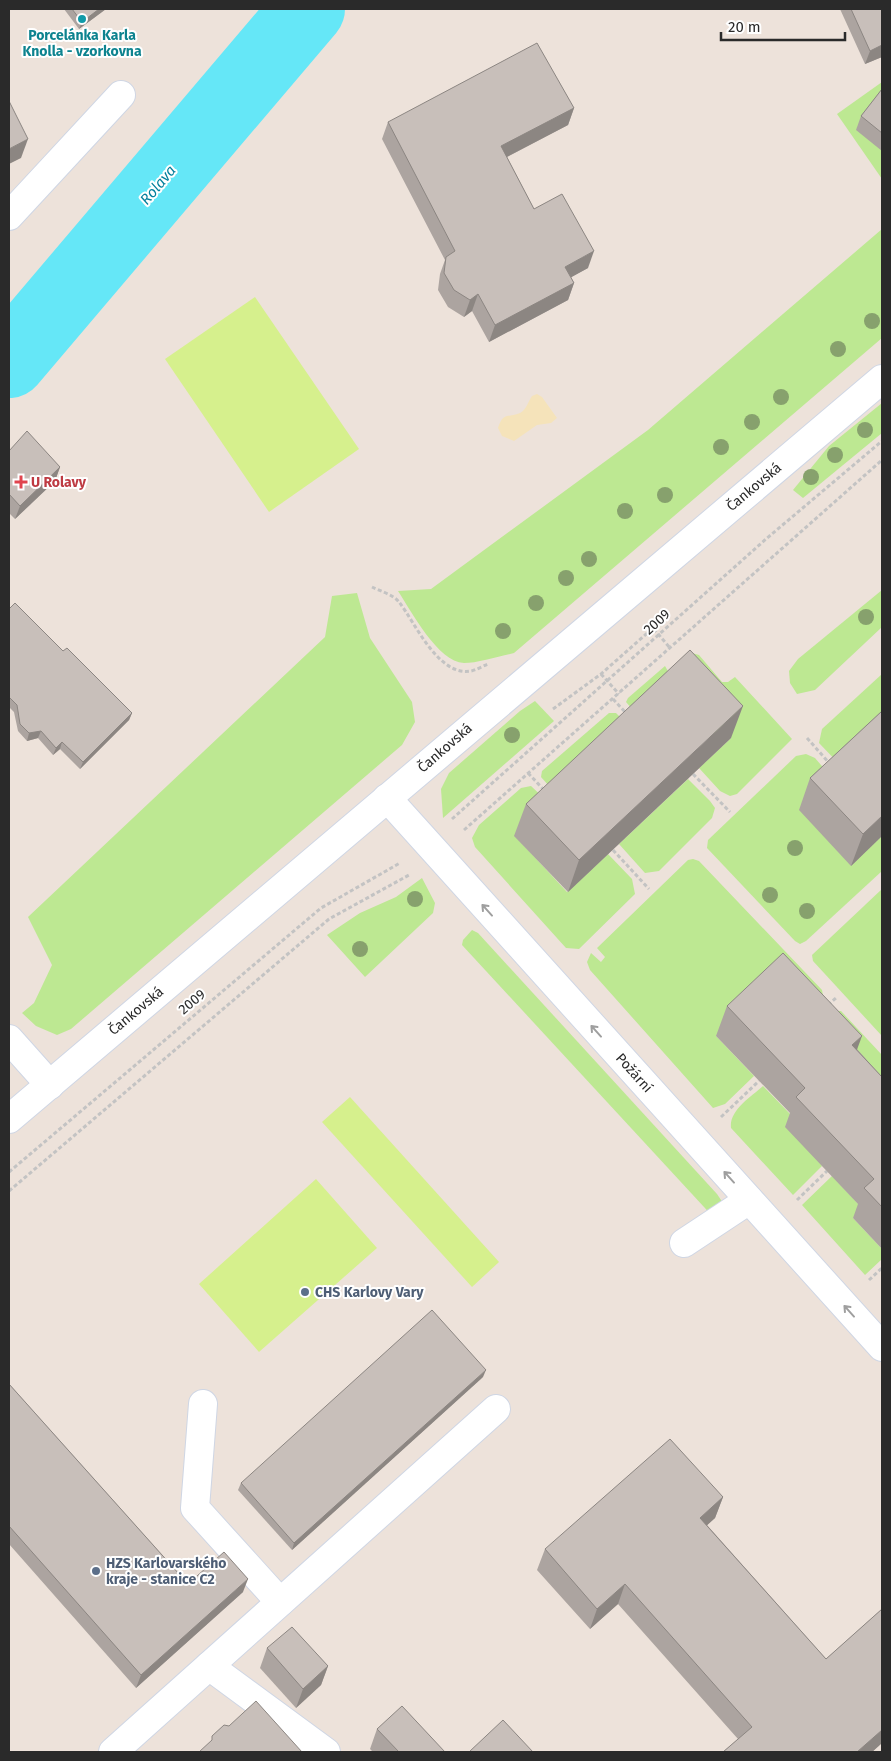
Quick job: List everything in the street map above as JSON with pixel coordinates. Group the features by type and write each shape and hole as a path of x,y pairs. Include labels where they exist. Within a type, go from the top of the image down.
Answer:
{"street":[{"path":"9,216 121,95"},
{"name":"Čankovská","path":"9,1119 882,379"},
{"name":"Požární","path":"387,798 882,1347"},
{"path":"9,1039 50,1084"},
{"path":"684,1244 749,1200"},
{"path":"203,1404 195,1508 280,1602"},
{"path":"113,1752 496,1409"},
{"path":"209,1666 326,1752"}],"path":[{"name":"2009","path":"449,822 766,539 882,441"},
{"path":"372,587 398,600 427,644 440,659 456,669 470,672 492,663"},
{"path":"553,708 601,674 653,628 670,648"},
{"path":"601,674 619,694"},
{"path":"613,699 630,717"},
{"path":"806,738 832,766"},
{"path":"528,773 547,793"},
{"path":"693,774 730,812"},
{"path":"613,850 649,889"},
{"name":"2009","path":"9,1172 320,908 400,863"},
{"path":"823,1010 837,997"},
{"path":"717,1121 759,1081"},
{"path":"792,1204 828,1171"},
{"path":"865,1284 882,1269"}],"green space":[{"path":"882,82 882,179 837,114"},
{"path":"882,229 882,338 514,653 482,661 464,663 454,660 435,645 398,591 431,589 648,430"},
{"path":"255,297 359,449 269,512 165,359"},
{"path":"882,403 882,433 803,498 793,490 829,446"},
{"path":"882,590 882,627 815,690 797,694 790,683 789,671 798,659"},
{"path":"357,593 370,638 412,702 415,722 402,745 71,1029 57,1035 36,1026 22,1013 34,1003 52,965 28,917 325,637 332,596"},
{"path":"692,653 699,655 722,682 728,682 735,677 792,739 737,794 730,796 720,791 699,768 731,738 640,718 626,702 628,698 665,666 669,673"},
{"path":"882,674 882,732 843,768 819,743 822,729"},
{"path":"535,701 554,721 443,818 441,789 449,773 520,711"},
{"path":"609,713 616,713 631,728 557,795 541,777 542,771"},
{"path":"806,754 815,758 882,836 882,871 806,941 800,944 795,941 707,848 708,840 796,756"},
{"path":"688,779 715,808 712,818 659,871 645,873 619,844"},
{"path":"531,786 549,803 515,836 567,892 608,854 632,879 635,894 579,949 566,948 475,847 472,838 479,825 521,788"},
{"path":"688,860 699,861 822,990 824,1001 716,1036 754,1076 725,1104 713,1108 590,970 587,962 591,953 601,962 605,957 597,948"},
{"path":"422,878 435,903 433,913 365,977 327,935 360,913 396,897"},
{"path":"882,889 882,1036 813,961 812,955"},
{"path":"472,930 478,933 717,1194 725,1206 716,1220 462,945 463,940"},
{"path":"831,1011 841,1011 882,1055 882,1100"},
{"path":"763,1086 794,1118 822,1166 793,1195 731,1128 733,1115 747,1099"},
{"path":"350,1097 499,1262 472,1287 322,1122"},
{"path":"832,1176 863,1209 853,1218 882,1249 882,1259 865,1275 802,1205"},
{"path":"316,1179 377,1248 259,1352 199,1284"}],"sand":[{"path":"537,394 542,397 557,418 551,423 537,425 514,441 502,436 498,428 502,420 506,416 522,412 532,396"}],"building":[{"path":"72,9 99,9 82,22"},
{"path":"851,9 882,9 882,45 870,51"},
{"path":"537,43 574,108 501,146 534,209 562,194 594,251 565,267 574,283 495,325 478,294 470,300 454,290 444,273 446,257 455,251 388,122"},
{"path":"882,89 882,133 861,116"},
{"path":"9,101 28,139 9,149"},
{"path":"27,431 60,467 20,506 9,494 9,451"},
{"path":"15,603 63,651 67,648 132,713 83,762 62,742 56,748 41,731 29,733 20,724 17,705 9,697 9,609"},
{"path":"690,650 743,706 579,860 526,804"},
{"path":"882,711 882,816 863,834 810,778"},
{"path":"783,953 862,1036 852,1045 882,1077 882,1207 864,1188 874,1179 796,1097 805,1088 727,1006"},
{"path":"432,1310 486,1370 294,1543 241,1483"},
{"name":"HZS Karlovarského kraje - stanice C2","path":"9,1384 188,1584 224,1552 248,1579 141,1675 9,1526"},
{"path":"670,1439 723,1497 700,1518 826,1659 882,1609 882,1730 857,1752 723,1752 752,1727 625,1584 597,1609 545,1549"},
{"path":"292,1627 328,1666 303,1689 267,1648"},
{"path":"256,1701 302,1752 199,1752 224,1725 229,1726"},
{"path":"402,1706 445,1752 399,1752 377,1729"},
{"path":"503,1720 533,1752 469,1752"}],"waterway":[{"name":"Rolava","path":"9,361 308,9"}],"place":[{"name":"Porcelánka Karla Knolla - vzorkovna","path":"82,19"},
{"name":"U Rolavy","path":"21,482"},
{"name":"CHS Karlovy Vary","path":"305,1292"},
{"name":"HZS Karlovarského kraje - stanice C2","path":"96,1571"}]}
